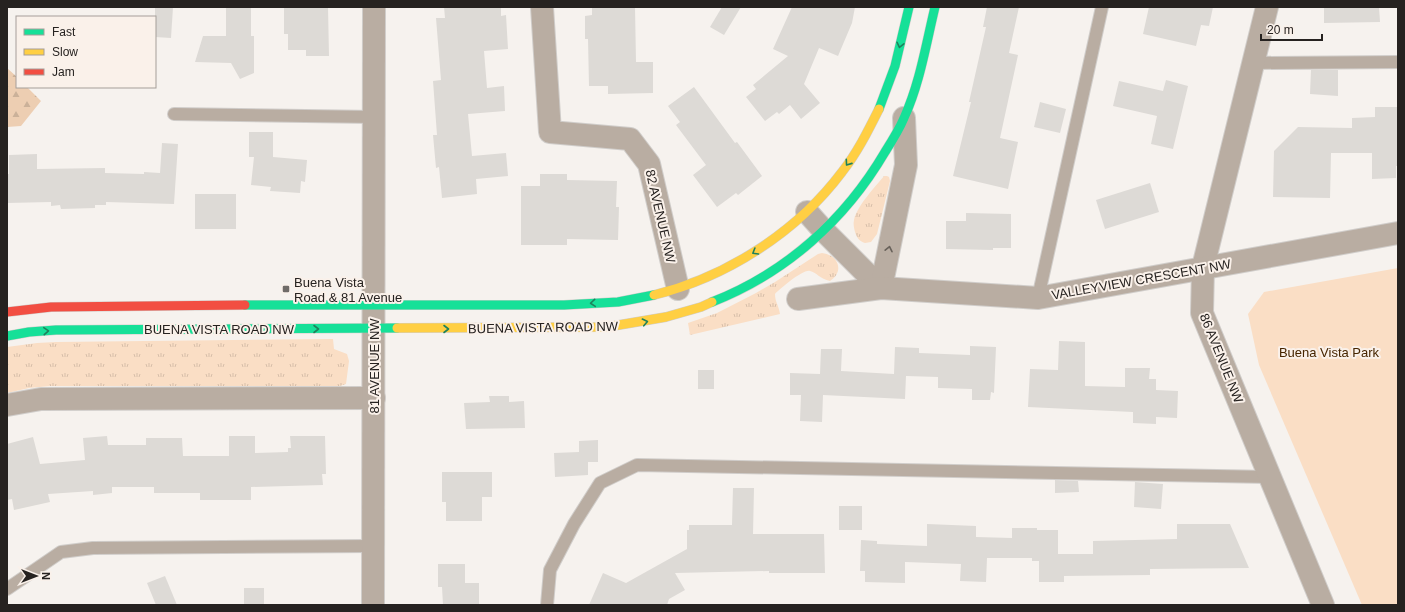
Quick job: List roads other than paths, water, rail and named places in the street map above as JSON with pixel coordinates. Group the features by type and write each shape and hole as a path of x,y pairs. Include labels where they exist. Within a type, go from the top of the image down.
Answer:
{"street":[{"name":"81 AVENUE NW","path":"373,605 374,7"},
{"name":"82 AVENUE NW","path":"542,7 550,132 630,139 649,164 678,288"},
{"name":"BUENA VISTA ROAD NW","path":"7,312 51,307 374,304 574,305 630,300 678,288 706,278 740,261 784,232 807,212 842,171 858,149 883,101 898,56 909,7"},
{"name":"BUENA VISTA ROAD NW","path":"7,336 29,332 56,330 607,327 639,323 671,316 702,306 732,294 781,266 824,231 864,186 881,161 904,118 925,50 935,7"},
{"name":"86 AVENUE NW","path":"1267,7 1203,267 1202,313 1323,605"},
{"path":"881,288 906,165 904,118"},
{"path":"807,212 881,288"},
{"name":"VALLEYVIEW CRESCENT NW","path":"798,299 881,288 1038,298 1398,233"},
{"path":"7,405 41,399 374,398"}],"lane":[{"path":"1038,298 1102,7"},
{"path":"1253,63 1398,62"},
{"path":"174,114 374,117"},
{"path":"547,605 550,570 574,524 596,489 600,483 637,465 1270,477"},
{"path":"7,589 61,552 93,548 373,546"}],"place":[{"name":"Buena Vista Road & 81 Avenue","path":"286,289"}],"park label":[{"name":"Buena Vista Park","path":"1329,352"}]}
